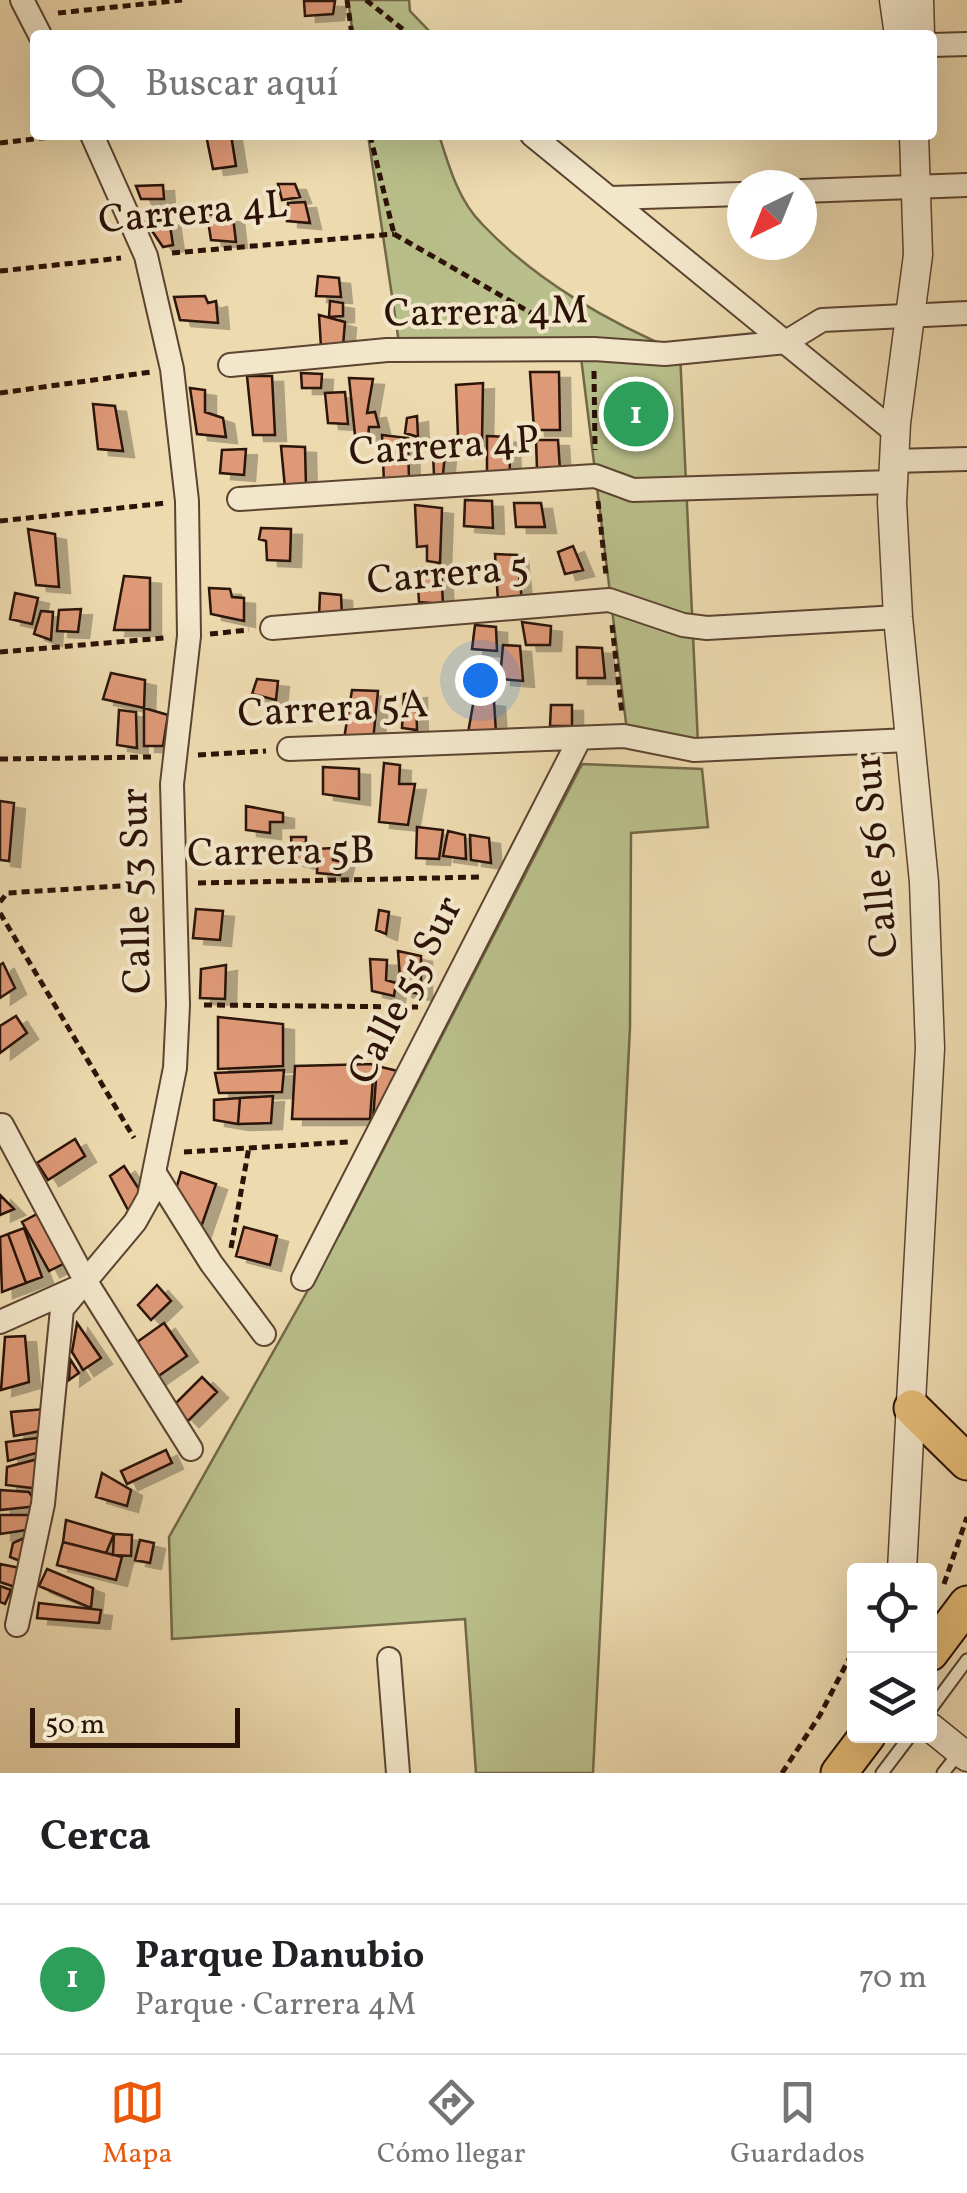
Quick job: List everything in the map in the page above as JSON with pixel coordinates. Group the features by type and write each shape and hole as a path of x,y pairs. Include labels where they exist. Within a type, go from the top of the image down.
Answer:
{"main road":[{"path":"912,1408 967,1462"},
{"path":"937,1637 952,1603"},
{"path":"839,1773 862,1743"}],"street":[{"path":"894,0 898,30"},
{"path":"919,0 920,30"},
{"path":"937,45 967,44"},
{"name":"Calle 53 Sur","path":"17,1625 43,1504 62,1310 135,1222 159,1164 175,1068 178,1004 172,784 189,636 186,500 172,369 146,256 94,140"},
{"path":"538,140 895,432"},
{"name":"Calle 56 Sur","path":"902,1563 930,1048 924,882 898,617 893,472 918,255 914,140"},
{"path":"817,191 967,186"},
{"path":"610,198 727,194"},
{"name":"Carrera 4M","path":"230,365 387,350 594,349 665,354 786,342 808,324 822,320 913,313 967,314"},
{"name":"Carrera 4P","path":"239,498 595,476 634,490 893,472 967,459"},
{"name":"Carrera 5","path":"272,628 608,600 684,626 707,628 898,617"},
{"name":"Carrera 5A","path":"290,749 624,736 694,750 909,740"},
{"name":"Calle 55 Sur","path":"302,1280 580,738"},
{"path":"2,1126 80,1284 191,1449"},
{"path":"159,1164 224,1280 264,1334"},
{"path":"0,1322 80,1284"},
{"path":"389,1659 398,1773"},
{"path":"937,1734 959,1756"}],"lane":[{"path":"937,1701 967,1660"},
{"path":"882,1773 905,1743"}],"path":[{"path":"31,17 182,0"},
{"path":"347,0 351,30"},
{"path":"366,0 404,30"},
{"path":"0,143 30,140"},
{"path":"371,140 394,234 594,349 595,476 624,736"},
{"name":"Carrera 4L","path":"0,272 394,234"},
{"path":"0,393 172,369"},
{"path":"0,521 186,500"},
{"path":"0,652 272,628"},
{"name":"Carrera 5A","path":"0,759 176,756 290,749"},
{"name":"Carrera 5B","path":"0,902 7,893 175,883 509,876"},
{"path":"0,913 159,1164 250,1148 372,1140"},
{"path":"178,1004 441,1007"},
{"path":"224,1280 250,1148"},
{"path":"952,1603 967,1518"},
{"path":"782,1773 820,1715 852,1653"}],"green space":[{"path":"348,0 409,0 410,11 428,30 352,30"},
{"path":"369,140 441,140 467,204 482,224 525,264 574,298 680,352 698,744 627,731 579,341 399,343"},
{"path":"582,764 702,769 708,827 631,833 630,1027 593,1773 476,1773 465,1619 172,1639 169,1537 344,1226"}],"building":[{"path":"304,1 335,1 333,14 305,16"},
{"path":"207,140 232,140 236,166 213,169"},
{"path":"278,184 295,184 300,197 282,200"},
{"path":"163,185 164,199 141,199 136,186"},
{"path":"305,202 310,223 287,221 288,203"},
{"path":"207,214 233,217 236,242 211,240"},
{"path":"169,219 173,245 163,247 146,222"},
{"path":"318,276 339,278 341,297 316,296"},
{"path":"205,296 208,303 216,301 218,323 180,320 174,297"},
{"path":"330,301 343,303 343,316 329,317"},
{"path":"319,315 345,322 343,346 321,347"},
{"path":"530,372 559,372 560,430 534,430"},
{"path":"301,373 322,374 321,388 302,388"},
{"path":"247,376 272,376 275,435 253,435"},
{"path":"349,378 373,379 367,413 375,412 379,427 369,427 368,437 355,435"},
{"path":"483,383 482,441 458,438 456,385"},
{"path":"190,388 205,390 205,412 223,418 226,437 197,434"},
{"path":"345,392 348,424 328,423 325,393"},
{"path":"93,404 115,406 123,451 98,449"},
{"path":"417,416 418,437 405,433 407,418"},
{"path":"382,435 408,438 409,481 384,483"},
{"path":"487,436 509,437 510,475 487,477"},
{"path":"536,440 558,440 560,470 537,469"},
{"path":"281,446 305,447 306,488 285,488"},
{"path":"246,449 244,475 220,473 222,450"},
{"path":"433,454 445,455 443,474 434,475"},
{"path":"465,500 492,501 493,528 464,526"},
{"path":"514,503 541,503 545,527 516,527"},
{"path":"415,505 442,508 440,563 427,561 427,546 417,547"},
{"path":"261,528 291,529 290,561 267,560 266,541 259,539"},
{"path":"28,529 55,534 59,587 36,585"},
{"path":"573,546 583,570 565,574 558,552"},
{"path":"495,554 517,555 522,601 498,601"},
{"path":"417,568 441,568 443,604 419,602"},
{"path":"124,576 150,578 150,630 114,630"},
{"path":"209,588 230,589 232,597 244,598 244,621 211,614"},
{"path":"15,593 38,598 32,624 10,619"},
{"path":"320,593 341,595 342,617 319,616"},
{"path":"81,609 78,632 57,631 59,610"},
{"path":"41,611 53,612 51,640 34,634"},
{"path":"522,622 551,626 550,645 526,645"},
{"path":"475,625 496,627 497,651 472,649"},
{"path":"503,645 520,646 523,681 500,679"},
{"path":"577,647 602,648 605,678 577,678"},
{"path":"111,673 145,680 144,708 103,699"},
{"path":"257,679 278,681 276,700 252,694"},
{"path":"352,690 378,691 373,741 344,739"},
{"path":"416,692 417,730 402,728 404,694"},
{"path":"474,699 494,701 496,733 468,733"},
{"path":"551,705 572,705 572,726 550,726"},
{"path":"144,708 168,715 163,746 144,746"},
{"path":"119,710 136,712 137,748 117,745"},
{"path":"384,763 400,765 399,784 415,784 408,825 379,822"},
{"path":"323,767 359,769 359,799 323,794"},
{"path":"0,801 14,803 9,861 0,860"},
{"path":"246,806 283,813 283,822 270,822 270,833 246,830"},
{"path":"417,827 443,830 439,859 416,858"},
{"path":"448,831 465,835 466,859 443,856"},
{"path":"470,835 489,838 491,863 471,860"},
{"path":"291,837 306,837 305,863 293,860"},
{"path":"332,848 333,860 343,862 340,875 317,873 318,849"},
{"path":"196,909 223,911 220,940 193,938"},
{"path":"379,910 389,912 386,934 376,930"},
{"path":"398,951 421,956 421,994 401,991"},
{"path":"370,959 387,960 386,980 396,983 394,996 372,991"},
{"path":"3,963 15,988 0,998 0,965"},
{"path":"226,965 225,999 200,998 201,969"},
{"path":"16,1016 27,1033 0,1053 0,1026"},
{"path":"218,1017 283,1024 283,1066 218,1069"},
{"path":"374,1064 370,1119 292,1119 295,1066"},
{"path":"377,1066 402,1072 373,1120"},
{"path":"284,1070 282,1092 219,1093 215,1073"},
{"path":"273,1096 271,1123 238,1124 240,1098"},
{"path":"240,1098 238,1124 214,1120 214,1100"},
{"path":"75,1139 85,1156 48,1180 37,1163"},
{"path":"124,1166 142,1194 129,1212 110,1176"},
{"path":"181,1172 216,1184 199,1233 174,1196"},
{"path":"0,1195 14,1209 0,1215"},
{"path":"39,1213 65,1263 49,1271 22,1222"},
{"path":"244,1227 277,1236 270,1265 236,1256"},
{"path":"24,1228 42,1277 26,1283 8,1234"},
{"path":"8,1234 26,1283 2,1292 0,1237"},
{"path":"157,1285 171,1301 151,1320 138,1305"},
{"path":"77,1323 101,1358 83,1370 72,1352"},
{"path":"164,1323 187,1356 153,1380 130,1347"},
{"path":"25,1336 29,1382 1,1390 5,1337"},
{"path":"70,1359 79,1373 69,1380"},
{"path":"202,1377 217,1392 188,1421 173,1406"},
{"path":"45,1409 46,1430 14,1436 11,1412"},
{"path":"45,1437 43,1451 8,1461 6,1442"},
{"path":"166,1450 172,1463 127,1484 121,1471"},
{"path":"42,1458 41,1489 6,1485 7,1467"},
{"path":"102,1473 131,1490 127,1506 96,1497"},
{"path":"0,1490 29,1492 38,1506 0,1510"},
{"path":"0,1515 37,1515 33,1529 0,1534"},
{"path":"66,1520 114,1534 106,1553 63,1542"},
{"path":"33,1534 25,1563 10,1557 13,1543"},
{"path":"114,1534 132,1535 131,1556 113,1555"},
{"path":"140,1540 154,1543 150,1563 135,1560"},
{"path":"63,1542 122,1557 116,1580 57,1565"},
{"path":"0,1564 25,1569 21,1589 0,1582"},
{"path":"47,1569 93,1588 91,1608 39,1586"},
{"path":"0,1586 11,1590 5,1604 0,1602"},
{"path":"39,1603 101,1610 99,1623 37,1618"}],"place":[{"name":"Parque Danubio","path":"636,414"}]}
